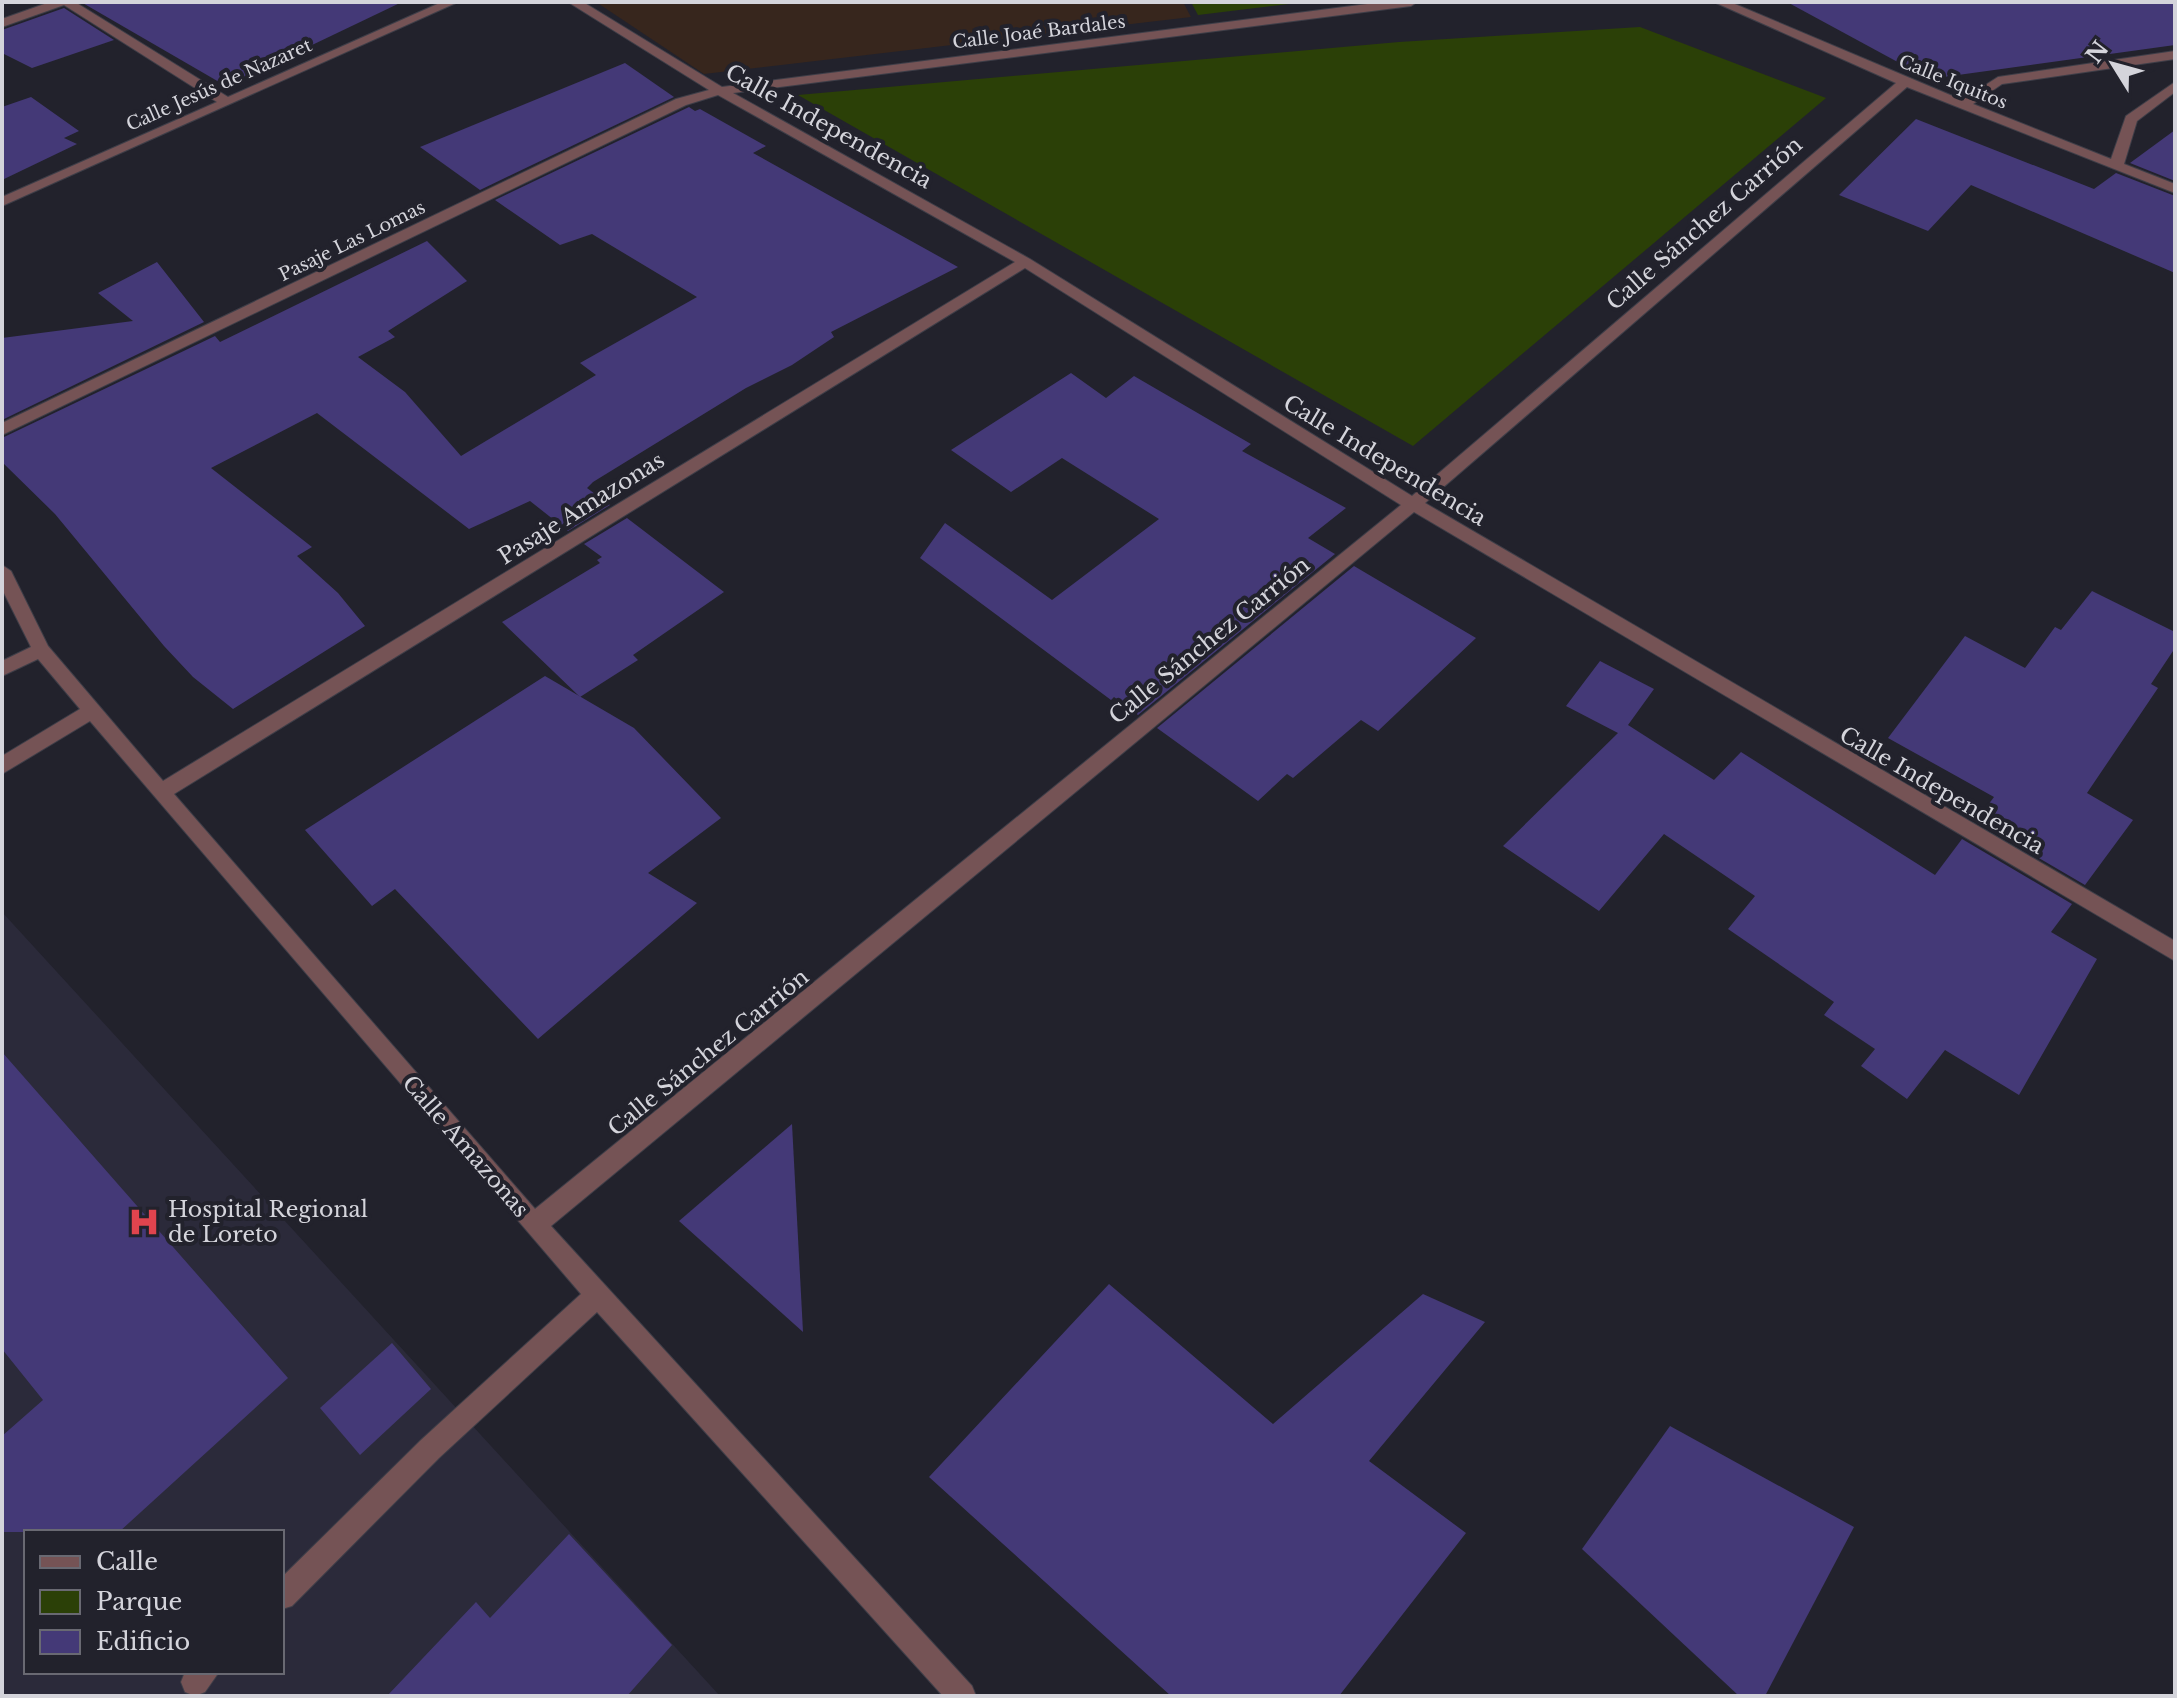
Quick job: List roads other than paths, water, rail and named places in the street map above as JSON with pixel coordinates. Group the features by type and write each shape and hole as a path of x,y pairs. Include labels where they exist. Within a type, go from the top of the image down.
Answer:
{"street":[{"path":"2,23 64,2 225,101"},
{"name":"Calle Jesús de Nazaret","path":"2,202 452,2"},
{"name":"Calle Independencia","path":"574,2 720,91 1025,262 1413,504 2175,952"},
{"name":"Calle Joaé Bardales","path":"720,91 1411,2"},
{"name":"Calle Iquitos","path":"1720,2 1905,82 2175,189"},
{"path":"1963,105 1998,81 2175,55"},
{"name":"Calle Sánchez Carrión","path":"534,1225 1413,504 1905,82"},
{"path":"2116,166 2131,119 2175,86"},
{"name":"Pasaje Las Lomas","path":"2,430 681,102 720,91"},
{"name":"Pasaje Amazonas","path":"161,792 1025,262"},
{"name":"Calle Amazonas","path":"2,571 41,650 161,792 534,1225 962,1696"},
{"path":"2,669 41,650"},
{"path":"2,766 92,711"},
{"path":"284,1594 430,1449 598,1295"}],"place":[{"name":"Hospital Regional de Loreto","path":"144,1222"}]}
